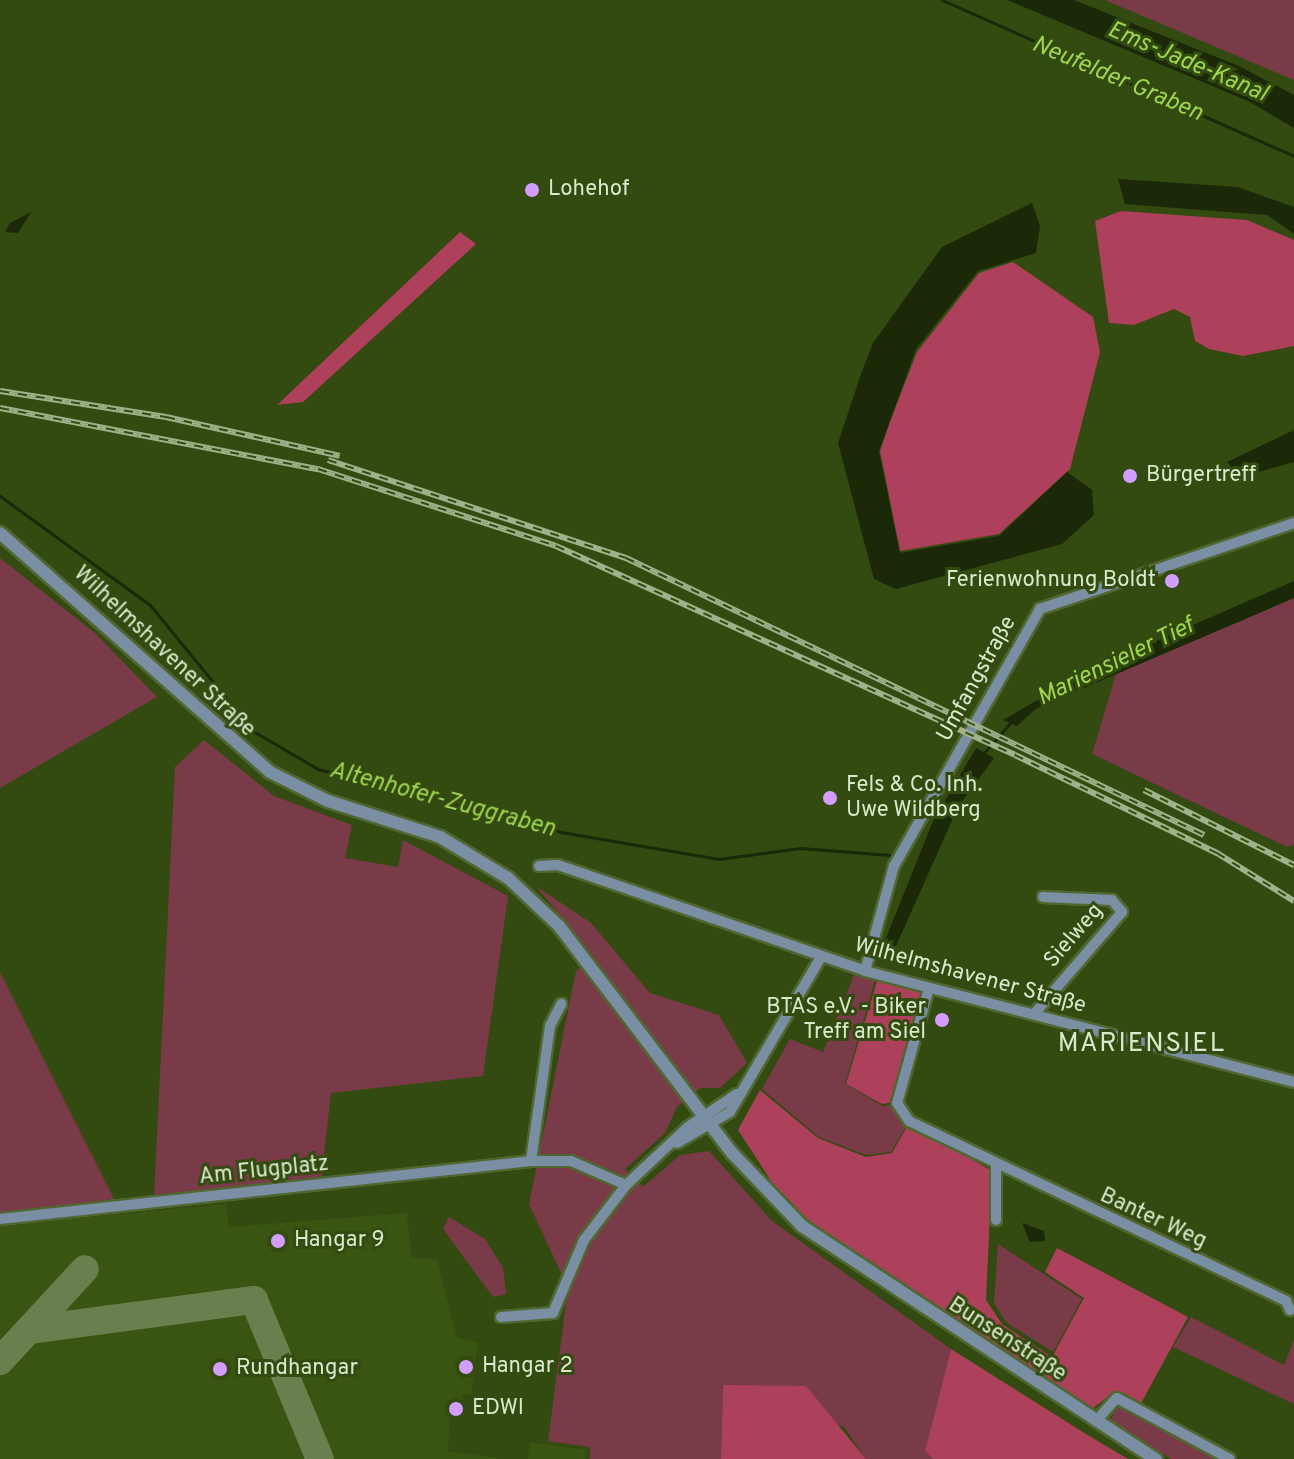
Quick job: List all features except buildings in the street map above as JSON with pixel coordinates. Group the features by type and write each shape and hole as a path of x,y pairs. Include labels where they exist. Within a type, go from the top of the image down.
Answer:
{"street":[{"name":"Umfangstraße","path":"865,971 894,866 1040,609 1294,523"},
{"name":"Wilhelmshavener Straße","path":"0,533 244,755 297,788 440,837 508,878 559,926 708,1121 770,1196 837,1254"},
{"name":"Wilhelmshavener Straße","path":"539,866 558,865 865,971 1294,1082"},
{"name":"Sielweg","path":"1034,1014 1127,911 1112,900 1043,897"},
{"name":"Wilhelmshavener Straße","path":"708,1121 737,1094 771,1050 821,957"},
{"name":"Banter Weg","path":"929,988 897,1103 909,1121 996,1166 1286,1301 1290,1310"},
{"path":"531,1161 550,1026 561,1004"},
{"path":"501,1317 553,1313 584,1240 626,1185 708,1121"},
{"name":"Am Flugplatz","path":"0,1219 531,1161 571,1161 626,1185"},
{"path":"996,1166 996,1220"},
{"name":"Bunsenstraße","path":"837,1254 1156,1459"},
{"path":"1096,1421 1117,1398 1230,1459"}],"shaded area":[{"path":"1105,0 1294,0 1294,80"},
{"path":"1121,211 1247,220 1294,240 1294,346 1243,356 1209,349 1195,341 1190,317 1174,309 1134,325 1109,323 1095,221"},
{"path":"460,232 476,244 303,402 277,405"},
{"path":"1013,262 1093,317 1100,352 1070,469 999,534 900,551 880,451 917,352 979,273"},
{"path":"0,558 95,633 157,697 0,788"},
{"path":"1294,598 1294,844 1287,847 1092,754 1116,674"},
{"path":"204,740 274,796 352,825 345,858 398,867 403,840 508,896 483,1076 331,1093 321,1181 154,1197 175,767"},
{"path":"536,886 591,923 650,993 719,1015 747,1063 720,1088 700,1088 677,1107 665,1133 625,1169 643,1187 680,1155 709,1151 772,1221 951,1349 925,1451 933,1459 866,1459 844,1427 723,1385 721,1459 590,1459 590,1447 548,1441 568,1288 529,1204 576,971 594,957"},
{"path":"856,970 876,977 845,1084 883,1106 896,1104 908,1123 891,1152 866,1155 819,1137 762,1089 790,1039 823,1052"},
{"path":"0,972 114,1199 0,1213"},
{"path":"878,978 926,992 895,1102 882,1104 846,1084"},
{"path":"760,1090 818,1138 866,1157 892,1153 909,1123 992,1171 986,1300 1002,1324 1052,1357 1084,1298 1045,1272 1057,1248 1188,1317 1139,1407 1114,1392 1092,1409 831,1245 773,1184 738,1130"},
{"path":"226,1204 229,1227 407,1213 411,1257 437,1260 457,1337 478,1343 471,1394 463,1394 461,1415 450,1415 448,1451 503,1459 0,1459 0,1225"},
{"path":"449,1217 485,1239 503,1268 506,1294 493,1297 443,1229"},
{"path":"998,1244 1082,1299 1053,1352 1006,1322 994,1303"},
{"path":"1191,1317 1284,1365 1294,1340 1294,1404 1173,1347"},
{"path":"951,1349 1128,1459 933,1459 925,1451"},
{"path":"723,1385 806,1386 866,1459 721,1459"},
{"path":"1142,1405 1237,1459 1171,1459 1110,1420 1118,1406"},
{"path":"530,1442 586,1450 585,1459 528,1459"}],"water":[{"name":"Ems-Jade-Kanal","path":"1007,0 1074,0 1239,66 1294,95 1294,128 1248,101"},
{"path":"1118,179 1238,187 1294,207 1294,234 1267,215 1125,204"},
{"path":"1032,203 1040,226 1036,253 978,271 916,349 879,451 900,553 999,536 1067,472 1092,490 1094,515 1062,544 896,589 874,579 838,443 862,371 873,343 942,247"},
{"path":"31,212 18,233 5,232 10,223"},
{"path":"1294,430 1294,462 1241,477 1227,462"},
{"path":"1294,581 1294,598 1037,708 1017,726 1003,720 1090,670"},
{"path":"976,748 994,758 958,807 896,946 884,943 933,821"},
{"path":"1022,1223 1044,1231 1045,1241 1030,1242"}],"waterway":[{"name":"Neufelder Graben","path":"942,0 1294,156"},
{"name":"Altenhofer-Zuggraben","path":"0,496 150,605 253,731 318,769 561,832 719,859 800,848 890,855"},
{"name":"Mariensieler Tief","path":"982,755 1011,722"},
{"name":"Mariensieler Tief","path":"886,954 891,941"}],"taxiway":[{"path":"0,1361 85,1269"},
{"path":"29,1330 254,1300 320,1459"}],"railway":[{"path":"0,391 166,417 340,456"},
{"path":"0,408 318,469 556,546 1015,755 1217,853 1294,901"},
{"path":"328,460 626,558 1204,835"},
{"path":"1144,790 1294,865"}],"place":[{"name":"Lohehof","path":"532,190"},
{"name":"Bürgertreff","path":"1130,476"},
{"name":"Ferienwohnung Boldt","path":"1172,581"},
{"name":"Fels & Co. Inh. Uwe Wildberg","path":"830,798"},
{"name":"BTAS e.V. - Biker Treff am Siel","path":"942,1020"},
{"name":"Hangar 9","path":"278,1241"},
{"name":"Hangar 2","path":"466,1367"},
{"name":"Rundhangar","path":"220,1369"},
{"name":"EDWI","path":"456,1409"}],"district":[{"name":"MARIENSIEL","path":"1142,1045"}]}
